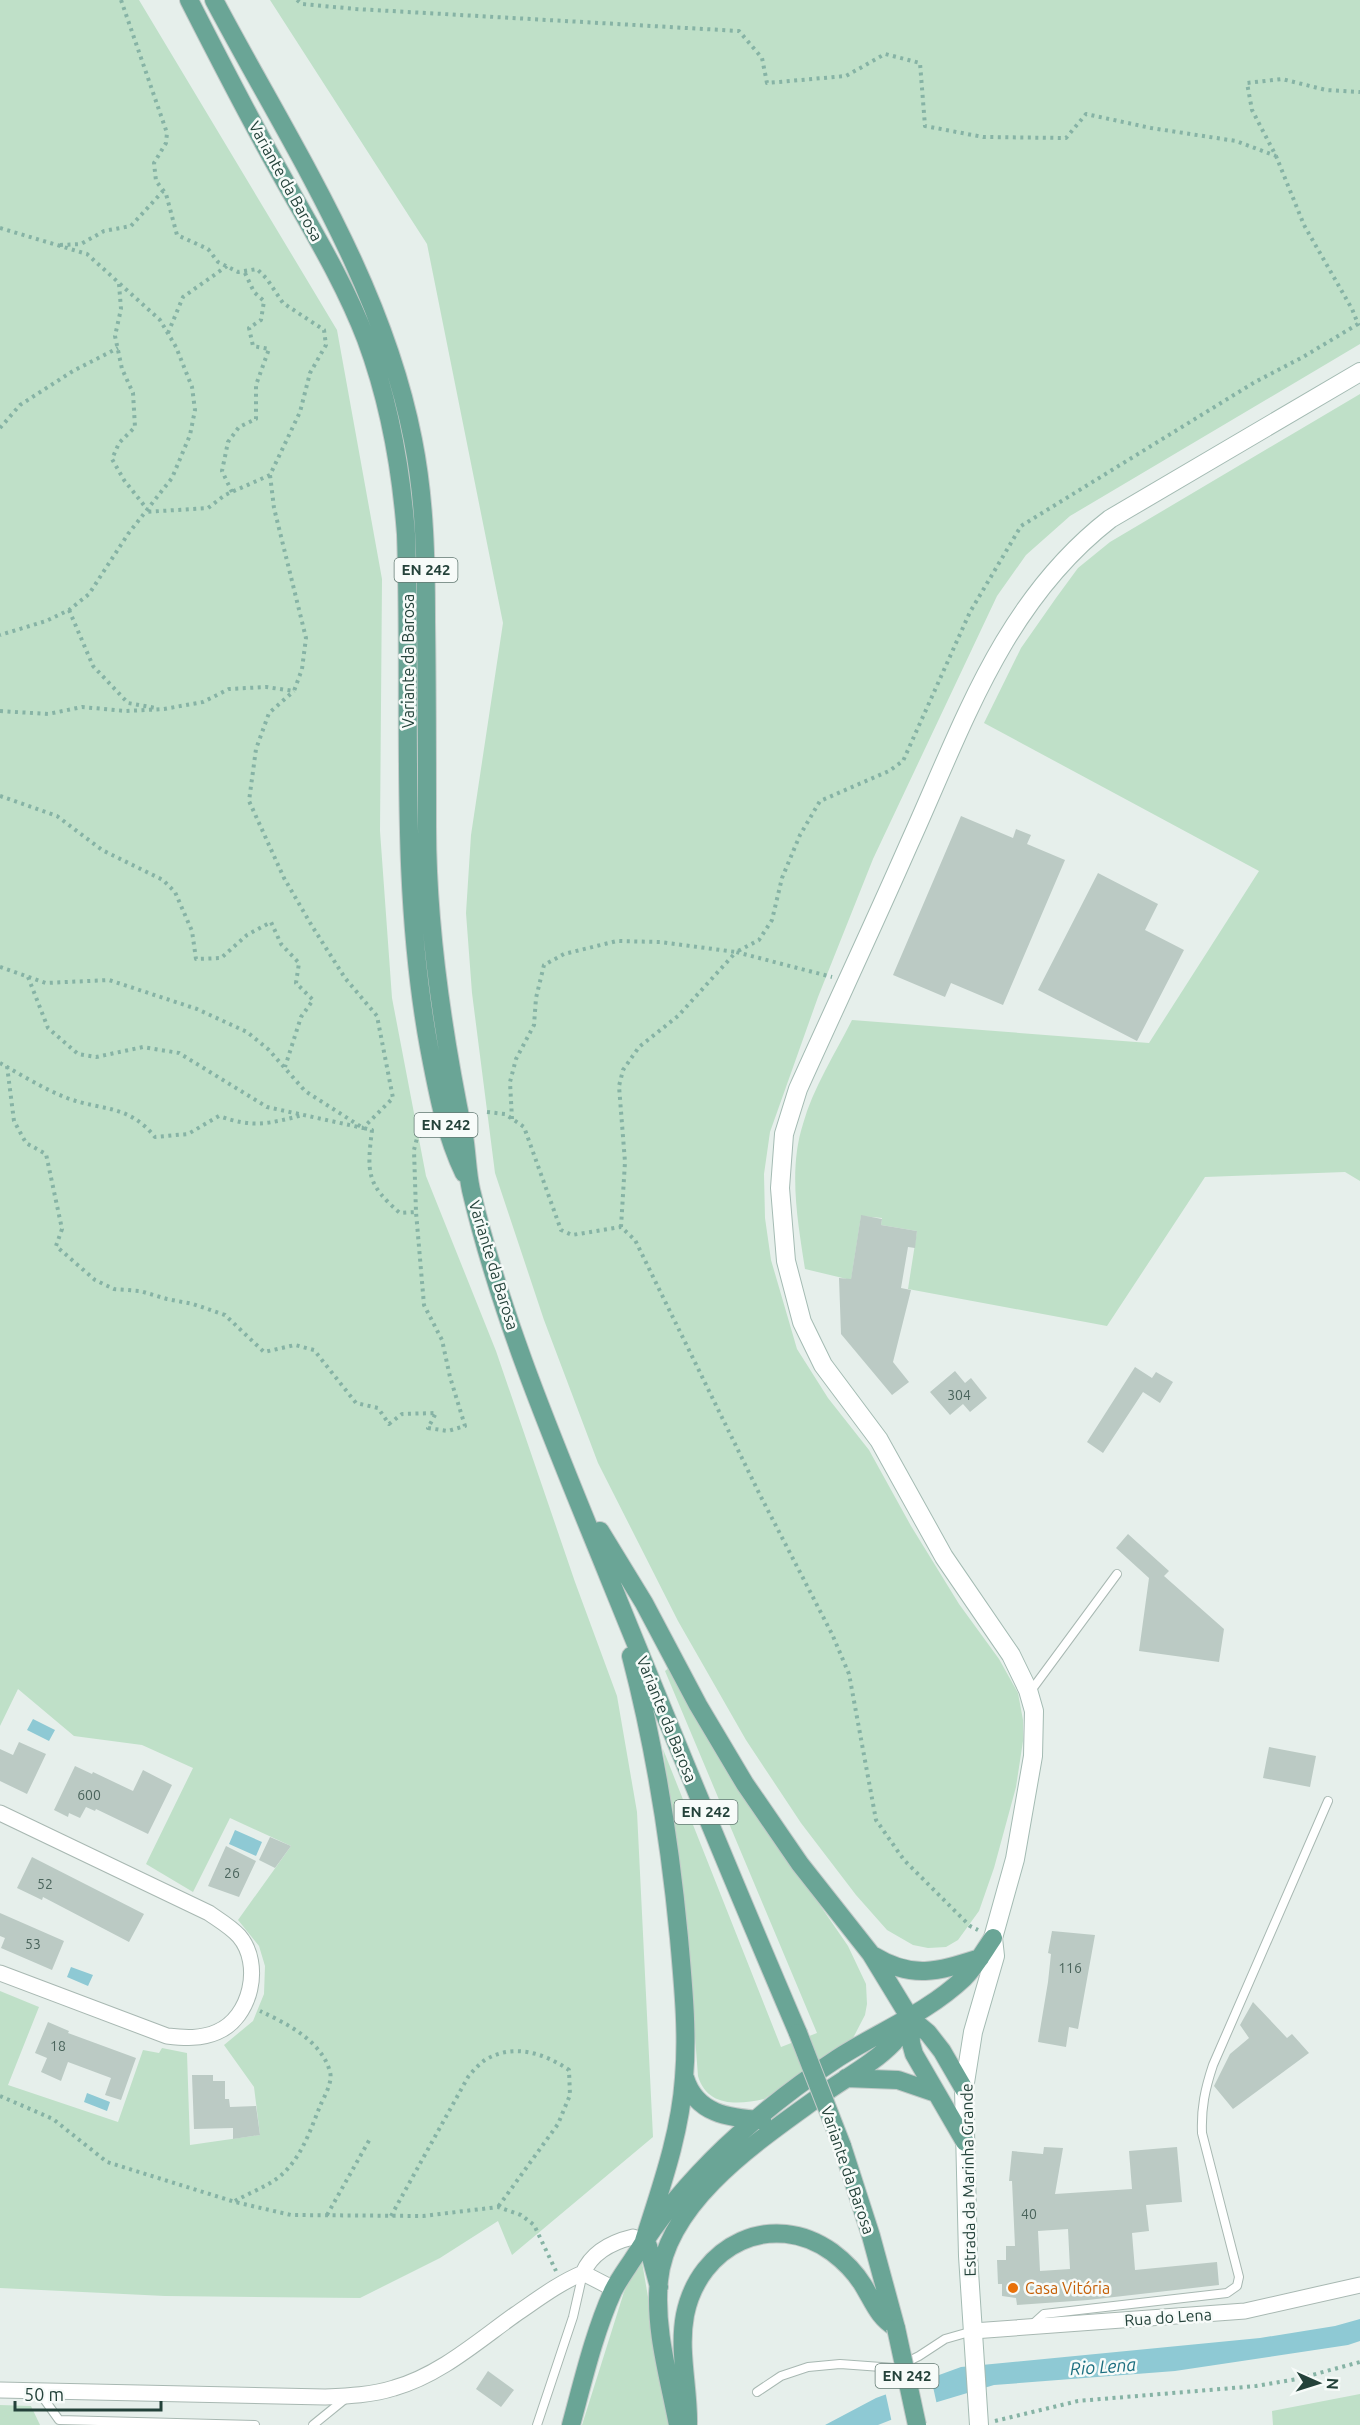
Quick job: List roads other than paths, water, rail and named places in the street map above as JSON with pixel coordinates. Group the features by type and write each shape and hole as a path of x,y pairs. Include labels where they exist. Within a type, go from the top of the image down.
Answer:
{"main road":[{"name":"Variante da Barosa","path":"189,0 260,136 347,294 375,364 390,421 401,484 406,534 409,840 417,970 425,1024 453,1152 469,1184 497,1284 526,1368 575,1495 798,2033 842,2146 871,2236 896,2328 917,2425"},
{"name":"Variante da Barosa","path":"214,0 309,174 372,302 393,359 412,435 420,481 426,556 427,832 430,906 438,984 453,1084 466,1146 469,1184"},
{"name":"Estrada da Marinha Grande","path":"983,2420 973,2338 964,2089 973,2032 995,1956 993,1938 1016,1858 1030,1780 1035,1723 1029,1694 1011,1655 944,1557 879,1440 823,1365 802,1322 786,1261 782,1217 782,1148 798,1089 980,686 1028,604 1082,541 1110,519 1360,372"},
{"path":"575,1495 644,1603 729,1759 800,1864 871,1954 910,2018 928,2033 942,2051 964,2089"},
{"path":"615,1591 644,1707 669,1850 683,1986 685,2077 672,2154 644,2241"},
{"path":"571,2425 614,2289 655,2224 684,2190 757,2120 837,2059 880,2032 910,2018 949,1991 965,1977 993,1938"},
{"path":"871,1954 896,1968 915,1972 935,1971 980,1958"},
{"path":"659,2287 666,2252 678,2226 698,2199 744,2154 794,2115 873,2060 895,2041 910,2018"},
{"path":"910,2018 914,2054 965,2142"},
{"path":"685,2077 689,2092 701,2104 727,2115 757,2120 775,2120 794,2115"},
{"path":"846,2078 898,2080 936,2093"},
{"path":"688,2425 683,2356 685,2317 693,2292 705,2271 734,2244 756,2235 778,2232 800,2236 820,2245 850,2268 884,2320 896,2328"},
{"path":"644,2241 648,2246 659,2287 662,2348 678,2425"}],"street":[{"path":"0,1813 209,1913 240,1937 249,1954 252,1971 245,2004 234,2022 203,2037 186,2039 167,2036 0,1973"},
{"path":"0,2390 348,2396 393,2389 444,2366 561,2283 583,2273 592,2258 606,2247 633,2237 644,2241"},
{"path":"583,2273 614,2289"},
{"name":"Rua do Lena","path":"973,2338 1029,2327 1245,2311 1360,2285"}],"lane":[{"path":"1029,1694 1117,1574"},
{"path":"1029,2327 1044,2314 1227,2293 1237,2286 1239,2277 1202,2133 1201,2110 1204,2090 1329,1801"},
{"path":"537,2425 573,2317 583,2273"},
{"path":"757,2392 781,2376 808,2367 840,2364 895,2368 920,2356 945,2339 973,2338"},
{"path":"39,2391 60,2420 255,2425"},
{"path":"313,2425 348,2396"}],"water":[{"path":"33,1719 55,1730 49,1741 27,1730"},
{"path":"235,1830 262,1842 256,1856 229,1844"},
{"path":"71,1967 93,1975 88,1986 67,1977"},
{"path":"87,2093 110,2102 107,2111 84,2102"},
{"name":"Rio Lena","path":"1360,2319 1360,2341 1348,2345 1175,2371 994,2385 934,2403 878,2425 825,2425 876,2398 961,2367 1260,2338 1335,2326"}],"place":[{"name":"Casa Vitória","path":"1013,2288"}]}
